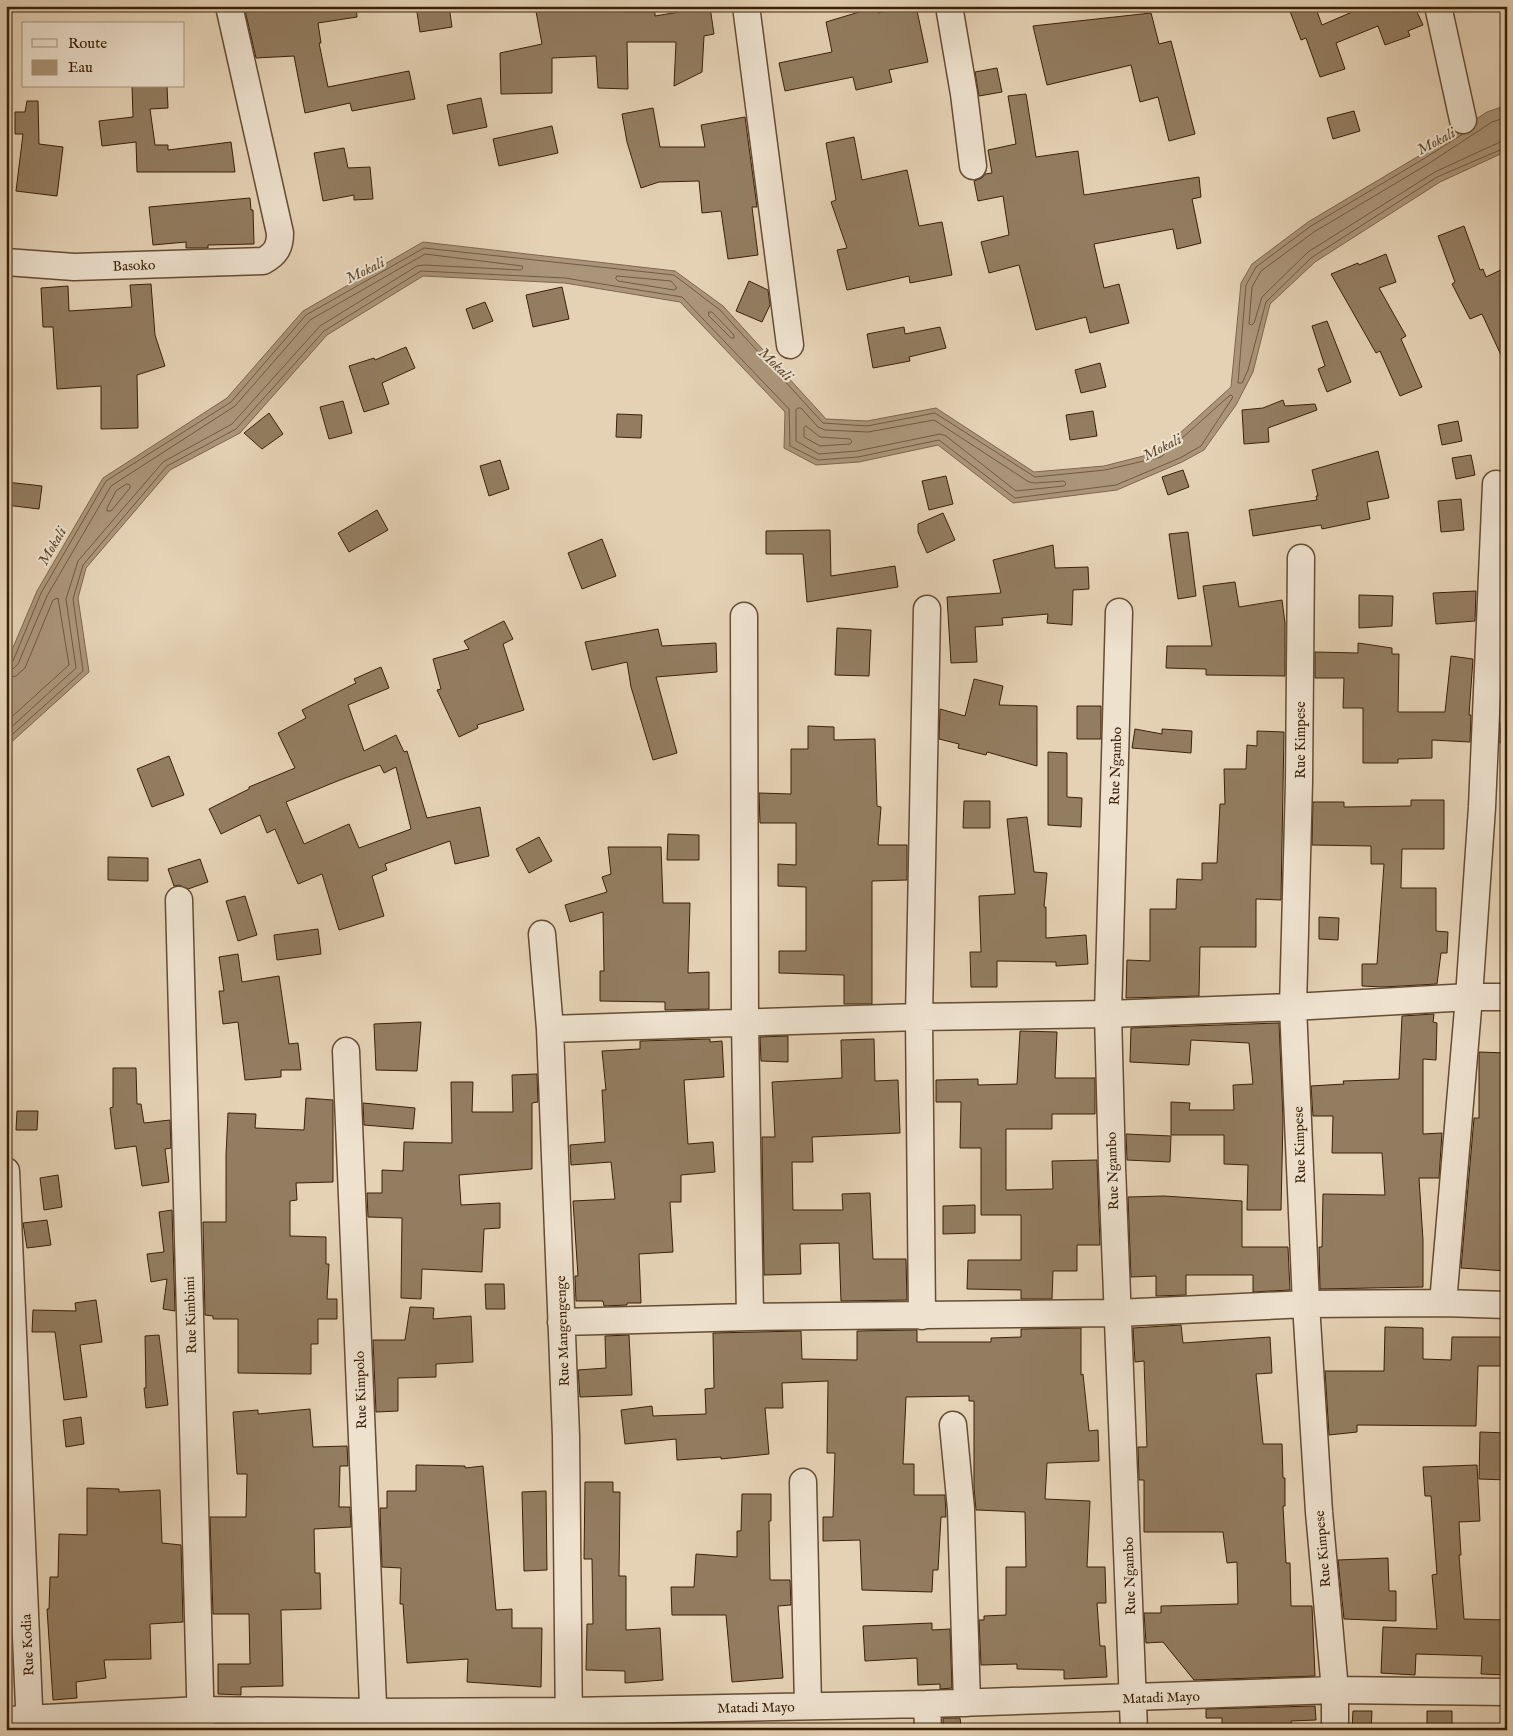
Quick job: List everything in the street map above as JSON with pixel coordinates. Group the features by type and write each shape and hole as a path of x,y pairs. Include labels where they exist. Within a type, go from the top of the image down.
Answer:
{"street":[{"name":"Basoko","path":"6,262 74,267 263,261 272,256 278,249 280,232 229,6"},
{"path":"746,6 790,345"},
{"path":"949,6 964,94 973,166"},
{"path":"1438,6 1463,120"},
{"path":"1443,1302 1470,997 1482,807 1496,484"},
{"name":"Rue Kimpese","path":"1301,558 1299,782 1293,1007 1306,1304 1319,1512 1335,1690 1335,1730"},
{"path":"922,1316 919,1017 927,609"},
{"name":"Rue Ngambo","path":"1119,612 1108,1014 1112,1167 1134,1730"},
{"path":"744,616 745,1022 750,1318"},
{"name":"Rue Kimbimi","path":"179,900 200,1720"},
{"name":"Rue Mangengenge","path":"542,934 550,1029 566,1436 569,1720"},
{"path":"550,1029 919,1017 1108,1014 1293,1007 1470,997 1507,997"},
{"name":"Rue Kimpolo","path":"346,1051 374,1721"},
{"name":"Rue Kodia","path":"6,1171 22,1723"},
{"path":"562,1322 1118,1313 1306,1304 1443,1302 1507,1305"},
{"path":"953,1425 962,1518 967,1703"},
{"path":"803,1482 808,1706"},
{"name":"Matadi Mayo","path":"22,1723 200,1720 569,1720 808,1706 927,1717 967,1703 1335,1690 1507,1692"}],"water":[{"path":"1507,105 1507,151 1440,182 1315,262 1270,304 1253,372 1236,405 1204,450 1182,462 1117,490 1013,503 938,445 859,462 816,465 784,448 785,412 680,302 565,283 423,276 327,335 240,433 170,470 86,568 78,598 89,672 6,747 6,664 37,591 103,478 227,398 303,311 423,242 675,271 723,306 826,419 867,421 936,408 1034,472 1104,466 1159,452 1231,387 1241,283 1252,264 1308,222 1422,154 1487,112"}],"building":[{"path":"244,6 356,6 357,17 318,23 321,43 319,43 328,87 409,71 415,99 352,111 350,103 305,113 294,56 256,58"},
{"path":"416,6 449,6 452,27 420,32"},
{"path":"535,6 625,6 625,12 655,12 655,16 710,7 714,34 704,36 702,72 674,86 676,42 627,42 628,89 598,88 596,56 552,58 552,93 501,94 500,53 542,44"},
{"path":"916,6 928,62 889,70 892,82 856,90 853,77 785,91 779,63 832,52 826,22 876,7 878,13"},
{"path":"1288,6 1315,6 1322,25 1366,6 1423,6 1416,10 1423,25 1408,31 1410,36 1385,45 1378,26 1336,43 1345,69 1320,77 1306,38 1301,40"},
{"path":"1151,13 1159,44 1171,41 1195,134 1169,141 1158,97 1140,102 1131,65 1047,85 1033,26"},
{"path":"997,68 1002,92 979,96 975,72"},
{"path":"132,88 167,88 168,108 150,109 155,145 168,145 168,150 231,142 235,172 137,172 136,142 102,146 99,121 133,117"},
{"path":"1026,94 1036,157 1078,151 1084,195 1199,177 1201,197 1192,199 1201,243 1177,249 1173,229 1094,244 1104,288 1119,284 1129,323 1090,333 1086,317 1036,330 1019,265 989,273 981,242 1009,235 1003,196 978,201 974,181 982,178 985,174 992,173 988,150 1016,144 1008,96"},
{"path":"481,98 487,127 453,134 447,105"},
{"path":"27,101 38,101 39,144 63,147 57,196 16,191 23,134 15,134 15,112 25,112"},
{"path":"653,108 660,147 705,147 701,125 745,117 757,207 752,207 758,255 728,259 721,211 702,213 699,181 659,182 641,188 627,142 622,114"},
{"path":"1354,111 1360,131 1333,139 1327,118"},
{"path":"552,126 558,153 499,166 493,139"},
{"path":"854,137 862,180 907,170 919,226 942,222 952,275 910,283 909,276 847,290 837,250 847,248 831,202 836,200 826,143"},
{"path":"344,148 348,168 370,167 373,199 354,200 354,195 323,201 314,153"},
{"path":"250,198 251,210 253,210 254,244 208,245 208,248 186,248 186,242 153,245 149,207"},
{"path":"1464,226 1480,270 1483,269 1486,277 1507,267 1507,368 1482,314 1470,319 1452,284 1455,282 1438,236"},
{"path":"1386,254 1396,282 1379,288 1406,336 1401,339 1422,387 1400,396 1380,351 1376,353 1331,274"},
{"path":"749,281 768,290 770,305 762,322 736,311"},
{"path":"151,284 155,335 165,366 137,375 138,428 101,429 101,386 57,389 53,327 43,327 41,288 68,286 69,311 132,307 130,285"},
{"path":"562,287 569,319 533,327 526,295"},
{"path":"485,302 493,321 473,329 466,309"},
{"path":"1327,321 1351,382 1327,392 1318,369 1325,366 1312,326"},
{"path":"904,327 905,334 940,327 946,348 909,357 910,361 873,368 867,334"},
{"path":"406,347 415,368 382,383 389,404 364,412 349,366 374,358 375,360"},
{"path":"1100,363 1106,387 1081,393 1075,370"},
{"path":"1283,400 1285,406 1315,404 1317,410 1268,428 1269,442 1244,444 1242,410 1263,408"},
{"path":"343,401 352,433 329,439 320,407"},
{"path":"1093,411 1097,436 1070,440 1066,415"},
{"path":"269,413 283,434 262,449 244,433"},
{"path":"617,414 642,415 641,438 616,437"},
{"path":"1458,421 1462,441 1442,445 1438,425"},
{"path":"1378,451 1389,498 1367,502 1370,519 1322,529 1321,525 1253,536 1249,510 1317,500 1316,496 1318,496 1312,470"},
{"path":"1471,455 1475,475 1456,479 1452,458"},
{"path":"500,460 509,489 489,496 480,466"},
{"path":"1183,470 1189,487 1168,495 1162,477"},
{"path":"946,476 953,504 929,510 922,481"},
{"path":"6,482 42,486 39,509 6,505"},
{"path":"1461,499 1464,530 1441,532 1438,501"},
{"path":"377,510 388,530 349,552 338,533"},
{"path":"943,513 955,540 927,553 918,532 918,524"},
{"path":"830,530 831,576 895,566 898,587 807,602 803,554 766,554 766,531"},
{"path":"1188,532 1196,596 1178,599 1169,534"},
{"path":"602,539 616,576 582,589 568,553"},
{"path":"1053,545 1055,568 1088,567 1089,589 1073,590 1072,625 1047,623 1048,614 1002,618 1003,625 975,627 977,662 951,663 947,597 1001,593 993,560"},
{"path":"1235,582 1239,607 1282,600 1285,623 1285,676 1206,675 1206,669 1166,668 1167,646 1212,646 1203,586"},
{"path":"1476,591 1475,621 1436,624 1433,593"},
{"path":"1359,595 1393,596 1392,626 1359,628"},
{"path":"504,621 513,639 503,644 524,710 477,725 478,728 459,737 437,690 441,689 433,659 469,649 464,641"},
{"path":"837,628 871,630 869,676 835,675"},
{"path":"658,629 662,646 716,643 717,672 656,677 677,753 653,760 631,687 627,662 592,670 585,642"},
{"path":"1358,643 1392,648 1392,654 1399,654 1398,712 1445,712 1451,656 1473,659 1469,715 1471,715 1470,742 1432,740 1432,758 1398,759 1398,763 1363,763 1363,708 1343,708 1344,678 1315,678 1315,652 1358,653"},
{"path":"381,667 389,688 348,705 364,751 396,735 404,752 407,751 427,818 480,807 489,856 455,864 450,841 385,864 387,870 372,876 384,916 339,930 322,874 298,884 275,829 267,833 260,815 221,834 209,809 249,789 249,787 295,768 278,733 306,718 302,710 356,683 354,679","holes":["380,765 384,773 396,767 411,829 359,848 349,824 304,844 286,802"]},
{"path":"974,679 1003,686 999,705 1037,706 1037,766 987,752 986,755 958,748 959,744 939,739 940,709 965,716"},
{"path":"1077,706 1101,706 1101,739 1077,739"},
{"path":"1501,722 1507,722 1507,743 1500,743"},
{"path":"808,726 834,727 834,740 875,739 877,806 881,807 878,845 907,845 907,880 872,881 872,1004 844,1004 844,975 779,973 779,951 806,951 806,887 778,886 778,864 796,865 796,823 760,823 759,793 791,794 791,749 808,749"},
{"path":"1135,729 1162,734 1162,729 1192,731 1191,753 1132,748"},
{"path":"1257,731 1284,732 1281,900 1256,899 1256,947 1200,947 1199,996 1126,998 1127,960 1150,961 1150,909 1176,909 1177,879 1202,880 1202,863 1217,863 1220,804 1225,804 1224,769 1246,769 1247,745 1257,746"},
{"path":"1048,752 1067,753 1067,797 1082,798 1081,827 1048,825"},
{"path":"169,756 184,795 152,807 137,769"},
{"path":"1411,800 1444,800 1444,849 1402,849 1401,888 1436,888 1436,931 1448,932 1447,953 1441,953 1437,984 1383,987 1362,986 1362,964 1377,964 1384,864 1371,864 1371,846 1312,845 1313,802 1344,802 1344,807 1411,806"},
{"path":"964,801 990,801 990,828 963,828"},
{"path":"1027,817 1034,872 1047,873 1044,907 1046,907 1046,938 1086,935 1088,964 1056,966 1056,962 997,961 997,987 971,987 970,952 981,952 979,896 1015,894 1007,819"},
{"path":"668,834 699,835 699,860 667,860"},
{"path":"539,837 552,861 529,873 516,849"},
{"path":"608,847 661,847 663,903 690,903 688,973 709,972 709,1009 665,1010 665,1002 600,1001 600,971 604,971 603,912 570,922 565,905 607,892 602,877 611,874"},
{"path":"108,857 148,858 148,881 108,880"},
{"path":"200,859 208,882 188,889 179,885 174,886 168,869"},
{"path":"245,896 257,935 238,941 226,901"},
{"path":"1319,917 1339,918 1338,940 1319,939"},
{"path":"318,929 321,954 277,960 274,935"},
{"path":"238,954 242,982 279,976 289,1044 298,1043 301,1070 281,1070 281,1077 245,1080 238,1022 223,1024 219,991 224,991 219,957"},
{"path":"1434,1014 1433,1022 1437,1023 1436,1060 1423,1059 1423,1134 1442,1133 1439,1178 1419,1178 1423,1240 1423,1287 1320,1289 1319,1247 1322,1247 1323,1194 1385,1195 1382,1153 1332,1153 1333,1116 1313,1116 1311,1086 1344,1084 1343,1081 1399,1079 1402,1016"},
{"path":"421,1022 417,1071 376,1070 374,1024"},
{"path":"1279,1023 1283,1118 1281,1210 1247,1210 1248,1165 1224,1164 1224,1135 1171,1135 1171,1102 1190,1103 1189,1110 1234,1110 1233,1085 1253,1084 1249,1043 1191,1040 1189,1065 1130,1062 1131,1028"},
{"path":"1020,1031 1057,1032 1055,1078 1095,1078 1095,1114 1052,1114 1052,1129 1006,1129 1006,1190 1053,1189 1052,1161 1097,1160 1100,1245 1077,1245 1077,1271 1053,1271 1052,1299 1021,1299 1021,1290 967,1289 968,1260 1021,1260 1021,1215 981,1215 981,1148 960,1148 961,1102 936,1102 936,1080 978,1079 978,1085 1017,1084"},
{"path":"788,1036 788,1062 761,1061 760,1037"},
{"path":"710,1039 710,1042 722,1041 724,1077 684,1080 688,1144 713,1142 715,1172 681,1175 681,1202 670,1202 673,1252 639,1254 641,1303 604,1306 603,1301 576,1301 575,1276 578,1276 573,1201 615,1199 611,1162 571,1165 570,1145 605,1142 602,1090 606,1090 602,1051 640,1049 640,1041"},
{"path":"874,1039 875,1081 898,1080 900,1133 812,1137 813,1162 792,1162 793,1210 843,1210 842,1194 870,1193 873,1259 906,1259 907,1300 841,1301 839,1243 800,1244 801,1274 764,1275 762,1137 775,1137 772,1082 842,1078 841,1040"},
{"path":"1479,1052 1507,1053 1507,1271 1461,1268 1474,1118 1479,1118"},
{"path":"113,1068 136,1068 137,1104 141,1104 144,1123 170,1120 171,1148 165,1149 169,1182 142,1186 136,1146 115,1149 110,1108 113,1107"},
{"path":"537,1074 538,1102 532,1103 532,1169 459,1175 461,1205 500,1203 500,1228 484,1229 482,1272 422,1269 421,1299 401,1298 402,1218 368,1217 367,1193 382,1193 382,1170 403,1171 404,1142 452,1143 451,1082 473,1082 472,1112 513,1112 512,1075"},
{"path":"306,1098 333,1100 333,1182 296,1183 297,1200 290,1201 290,1236 326,1237 326,1264 329,1264 327,1299 337,1299 337,1319 318,1319 318,1344 311,1344 311,1374 238,1373 238,1319 213,1319 213,1316 205,1315 203,1222 226,1222 228,1113 256,1114 255,1128 304,1130"},
{"path":"363,1103 415,1108 413,1129 364,1125"},
{"path":"17,1111 38,1111 37,1130 16,1130"},
{"path":"1126,1134 1171,1136 1170,1162 1127,1160"},
{"path":"58,1175 62,1207 44,1210 40,1178"},
{"path":"1164,1196 1242,1201 1242,1247 1288,1247 1290,1290 1253,1292 1253,1275 1186,1275 1186,1295 1156,1296 1156,1276 1131,1277 1128,1197"},
{"path":"975,1205 975,1233 943,1234 943,1206"},
{"path":"172,1210 175,1311 163,1309 167,1279 151,1282 147,1254 164,1252 159,1212"},
{"path":"47,1220 51,1245 27,1248 23,1223"},
{"path":"485,1284 504,1284 505,1309 486,1309"},
{"path":"96,1300 102,1342 80,1345 87,1397 64,1400 55,1332 32,1332 33,1310 76,1311 75,1303"},
{"path":"410,1307 434,1308 433,1319 471,1316 473,1362 436,1364 436,1377 398,1378 398,1411 376,1412 373,1340 405,1340"},
{"path":"1181,1325 1183,1343 1270,1337 1272,1373 1256,1374 1263,1444 1282,1444 1283,1478 1285,1478 1285,1506 1283,1506 1286,1563 1290,1563 1291,1606 1312,1606 1315,1676 1194,1680 1163,1642 1146,1643 1144,1613 1161,1613 1161,1606 1238,1604 1237,1562 1227,1563 1223,1532 1144,1532 1144,1480 1139,1480 1138,1447 1147,1447 1144,1361 1135,1362 1133,1328"},
{"path":"1385,1327 1423,1328 1423,1359 1451,1360 1452,1337 1507,1337 1507,1366 1478,1366 1476,1426 1357,1425 1357,1432 1329,1435 1325,1371 1384,1371"},
{"path":"1081,1328 1081,1375 1083,1374 1089,1431 1098,1430 1099,1461 1047,1463 1045,1499 1090,1501 1087,1567 1105,1567 1106,1603 1097,1603 1100,1646 1105,1646 1107,1677 1064,1679 1064,1670 1017,1669 1017,1664 981,1665 979,1620 984,1620 984,1616 1006,1615 1006,1567 1026,1567 1025,1512 976,1510 974,1488 974,1401 969,1401 969,1396 906,1397 903,1464 914,1464 914,1495 945,1495 946,1517 941,1517 938,1570 933,1570 932,1592 862,1590 860,1540 823,1541 823,1517 833,1517 835,1453 827,1453 828,1381 782,1383 783,1408 765,1408 769,1454 721,1459 721,1457 677,1460 676,1439 625,1444 621,1410 652,1406 653,1416 706,1414 705,1389 714,1388 713,1333 801,1331 802,1359 857,1360 857,1331 917,1330 917,1342 991,1342 991,1338 1021,1337 1021,1329"},
{"path":"159,1335 168,1405 146,1408 144,1388 146,1388 145,1336"},
{"path":"629,1335 632,1395 580,1397 578,1370 606,1368 605,1336"},
{"path":"310,1409 313,1447 347,1446 348,1466 340,1466 339,1507 350,1507 351,1527 314,1529 315,1573 320,1573 321,1609 281,1610 283,1686 241,1687 241,1695 218,1694 218,1664 250,1664 249,1614 213,1614 210,1517 246,1517 247,1474 237,1474 233,1412 258,1410 258,1414"},
{"path":"81,1417 84,1444 66,1447 63,1420"},
{"path":"1480,1432 1507,1433 1507,1480 1479,1479"},
{"path":"416,1465 465,1466 465,1468 483,1466 496,1610 512,1609 512,1628 542,1628 541,1687 467,1682 468,1659 407,1663 403,1604 400,1604 401,1568 382,1567 380,1508 387,1508 387,1491 416,1491"},
{"path":"1477,1465 1480,1521 1459,1522 1461,1555 1459,1555 1464,1619 1507,1620 1507,1675 1481,1674 1482,1656 1416,1654 1415,1675 1381,1673 1383,1627 1437,1629 1432,1575 1437,1574 1431,1496 1425,1496 1423,1467"},
{"path":"585,1482 613,1482 613,1492 620,1492 619,1576 626,1576 626,1630 660,1628 663,1680 625,1683 625,1671 586,1670 587,1624 593,1624 592,1559 584,1559"},
{"path":"87,1488 119,1489 119,1492 160,1490 162,1543 181,1545 183,1622 150,1624 151,1659 104,1660 106,1678 76,1682 77,1698 53,1700 47,1609 49,1609 50,1577 58,1577 59,1534 87,1535"},
{"path":"546,1491 547,1570 524,1571 522,1492"},
{"path":"742,1494 771,1494 771,1521 769,1521 770,1580 790,1580 791,1605 778,1606 783,1678 732,1682 726,1615 672,1615 671,1587 694,1587 696,1554 737,1557 737,1531 741,1531"},
{"path":"1388,1558 1389,1591 1396,1591 1396,1621 1344,1619 1338,1560"},
{"path":"932,1623 932,1630 950,1629 952,1688 940,1689 940,1684 918,1685 917,1658 865,1661 863,1626"},
{"path":"1315,1706 1316,1720 1291,1721 1292,1730 1222,1730 1222,1718 1206,1718 1206,1709"},
{"path":"1353,1711 1372,1711 1371,1730 1352,1730"},
{"path":"1427,1711 1452,1711 1452,1730 1427,1730"},
{"path":"943,1718 960,1718 961,1725 943,1726"}],"water label":[{"name":"Mokali","path":"1436,141"},
{"name":"Mokali","path":"365,270"},
{"name":"Mokali","path":"776,364"},
{"name":"Mokali","path":"1162,447"},
{"name":"Mokali","path":"52,546"}]}
